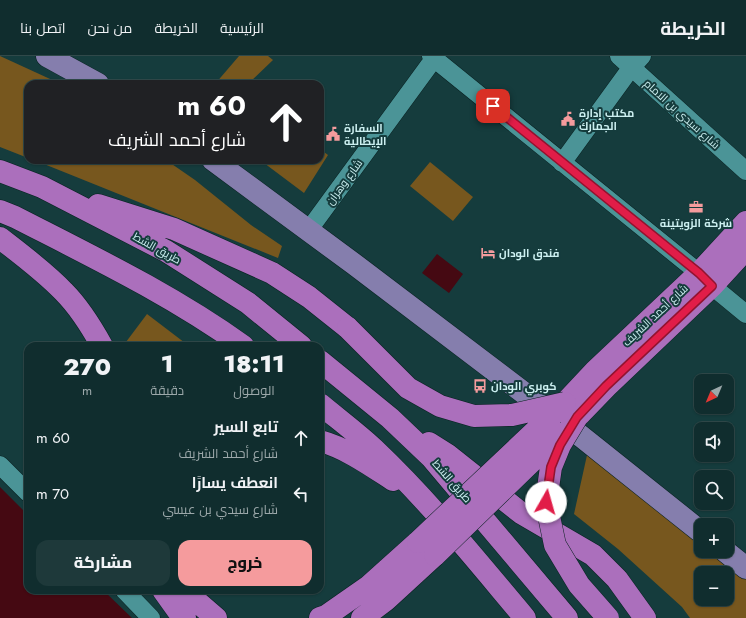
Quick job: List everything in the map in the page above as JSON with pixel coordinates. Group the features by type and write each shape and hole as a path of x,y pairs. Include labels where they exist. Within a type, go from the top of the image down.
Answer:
{"highway":[{"name":"طريق الشط","path":"0,171 42,187 166,251 248,303 296,342"},
{"path":"42,187 174,229 265,270 310,297 348,328 408,388 440,406 474,416 512,415 571,410"},
{"path":"0,211 15,217 140,281 238,342"},
{"name":"شارع أحمد الشريف","path":"706,280 746,222"},
{"path":"0,238 35,265 66,293 100,342"},
{"name":"شارع أحمد الشريف","path":"571,410 601,378 706,280 746,249"},
{"name":"طريق الشط","path":"324,364 390,418 431,457 567,618"},
{"path":"324,407 373,448 422,498 453,532 525,618"},
{"path":"320,618 326,616 370,586 418,542 571,410"},
{"path":"362,618 386,600 435,555 571,410"},
{"path":"571,410 560,445 551,467 546,502 556,545 579,585 608,618"},
{"path":"390,418 448,455 522,513 593,555 616,579 645,618"},
{"path":"324,441 348,452 422,498"},
{"path":"167,594 185,618"},
{"path":"190,594 194,600 216,618"}],"main road":[{"path":"47,56 91,80"},
{"path":"77,56 109,80"},
{"path":"218,164 582,437 694,526"},
{"path":"734,558 746,568"}],"street":[{"path":"434,57 746,314"},
{"name":"شارع وهران","path":"308,231 434,57"},
{"path":"562,163 631,60"},
{"name":"شارع سيدي بن الامام","path":"631,60 746,171"},
{"path":"0,465 24,490"},
{"path":"128,594 151,618"}],"shaded area":[{"path":"0,56 52,80 24,80 24,156 0,147"},
{"path":"239,56 268,56 273,60 252,80 218,80"},
{"path":"324,152 328,155 324,161"},
{"path":"430,162 473,197 453,221 410,186"},
{"path":"44,164 172,164 195,180 251,225 282,246 278,258"},
{"path":"265,164 322,164 304,193"},
{"path":"437,254 463,274 449,293 422,273"},
{"path":"147,314 184,342 126,342"},
{"path":"589,446 694,536 694,558 722,558 733,566 694,566 694,606 734,606 734,567 746,576 746,618 690,618 682,607 618,549 574,514"},
{"path":"0,487 24,511 24,594 107,594 132,618 0,618"}],"place":[{"name":"مكتب إدارة الجمارك","path":"568,119"},
{"name":"السفارة الإيطالية","path":"333,134"},
{"name":"شركة الزويتينة","path":"696,207"},
{"name":"فندق الودان","path":"488,253"},
{"name":"كوبري الودان","path":"480,386"}],"route":[{"path":"493,106 699,273 712,286 682,316 606,386 577,417 560,445 551,467 546,502"}]}
